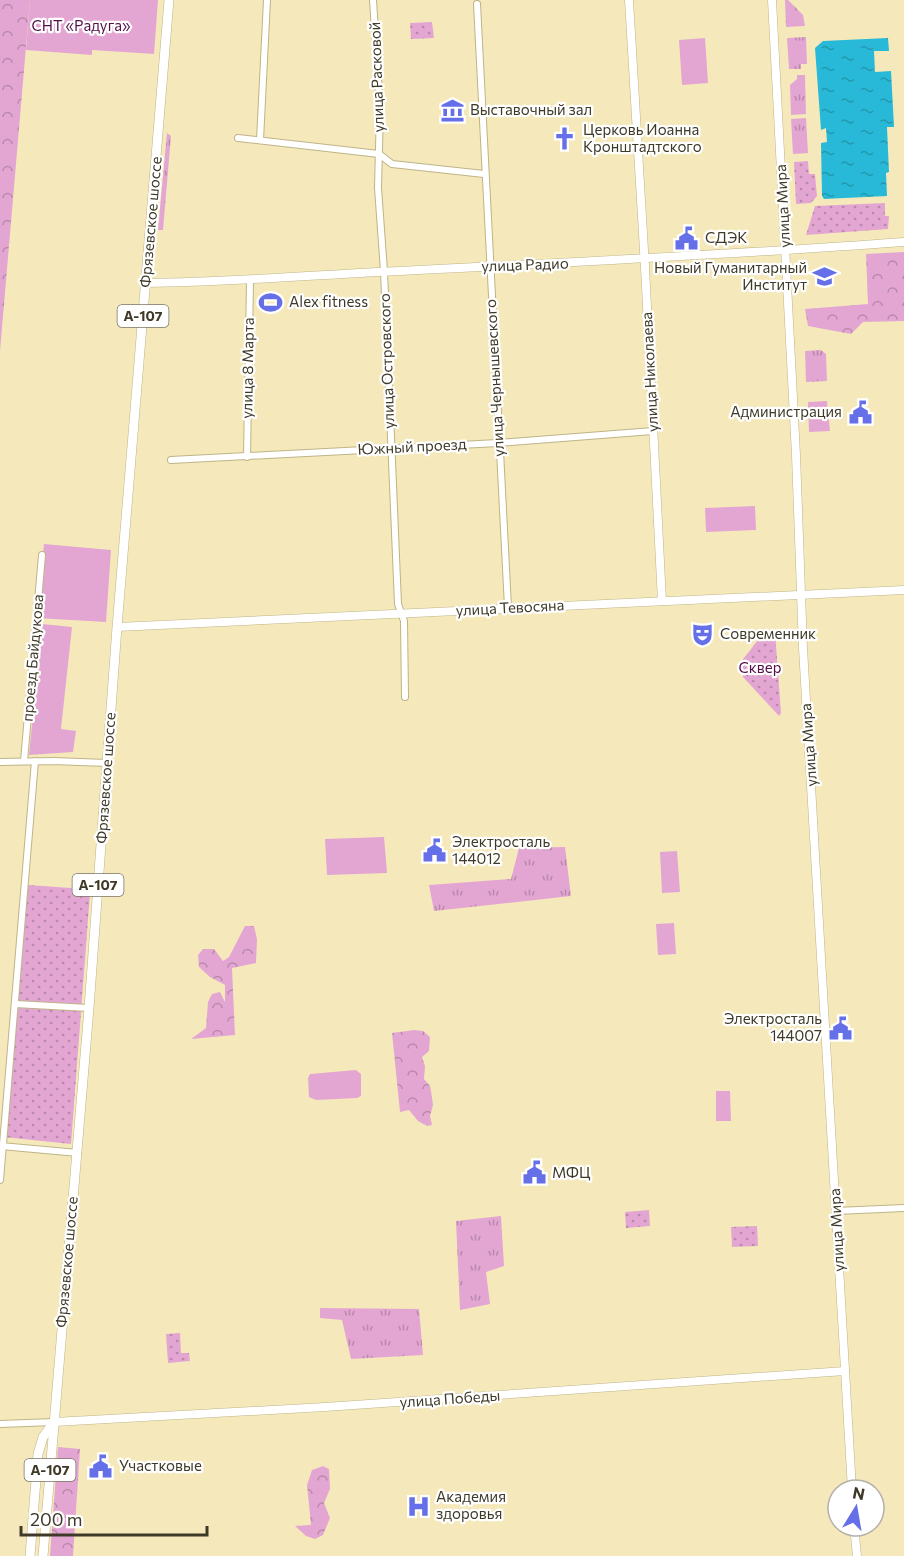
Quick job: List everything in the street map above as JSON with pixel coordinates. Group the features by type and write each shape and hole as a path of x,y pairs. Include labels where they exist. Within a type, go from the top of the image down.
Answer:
{"highway":[{"name":"Фрязевское шоссе","path":"43,1556 78,1153 117,627 170,0"},
{"path":"30,1556 38,1454 44,1437 54,1422"}],"main road":[{"name":"улица Николаева","path":"629,0 662,601"},
{"name":"улица Мира","path":"772,0 801,595 851,1478"},
{"name":"улица Радио","path":"146,283 250,280 384,271 645,259 904,242"},
{"name":"улица Тевосяна","path":"117,627 904,590"},
{"name":"улица Победы","path":"54,1422 315,1408 845,1371"},
{"path":"855,1538 856,1556"}],"street":[{"path":"260,140 267,0"},
{"name":"улица Расковой","path":"374,0 380,109 379,154"},
{"name":"улица Чернышевского","path":"477,4 508,608"},
{"path":"238,138 379,154 392,164 484,174"},
{"name":"улица Островского","path":"379,154 378,188 384,271 398,604 403,615"},
{"name":"улица 8 Марта","path":"247,457 250,280"},
{"name":"Южный проезд","path":"171,460 653,431"},
{"name":"проезд Байдукова","path":"24,761 42,555"},
{"path":"403,615 405,697"},
{"path":"0,1180 1,1146 35,761"},
{"path":"0,762 108,763"},
{"path":"15,1004 89,1008"},
{"path":"1,1146 78,1153"},
{"path":"836,1210 904,1208"},
{"path":"0,1424 54,1422"}],"green space":[{"path":"0,0 30,0 0,351"},
{"name":"СНТ «Радуга»","path":"30,0 158,0 154,54 92,50 92,55 26,50"},
{"path":"785,0 788,0 803,15 805,26 786,27"},
{"path":"432,22 434,38 411,39 410,23"},
{"path":"806,37 807,64 801,64 801,69 789,69 787,38"},
{"path":"705,38 708,83 682,85 679,40"},
{"path":"797,75 805,75 806,114 791,115 790,85 797,79"},
{"path":"806,118 808,153 793,154 791,119"},
{"path":"167,133 171,136 163,230 158,230"},
{"path":"808,161 809,174 815,174 817,196 811,203 796,204 794,162"},
{"path":"885,203 885,216 889,216 888,229 806,235 815,206"},
{"path":"904,252 904,321 863,322 851,334 808,326 805,309 868,304 866,254"},
{"path":"821,350 826,354 827,381 806,382 805,351"},
{"path":"827,401 830,431 809,432 808,402"},
{"path":"755,506 756,530 706,532 705,508"},
{"path":"44,544 111,550 106,622 36,618"},
{"path":"42,624 72,627 61,729 76,731 73,752 29,755"},
{"name":"Сквер","path":"775,632 781,713 779,716 743,677 743,659 765,633"},
{"path":"384,837 387,873 327,875 325,839"},
{"path":"565,847 571,896 434,911 429,885 511,879 519,848"},
{"path":"677,851 680,892 662,893 660,852"},
{"path":"28,885 85,889 90,893 71,1144 3,1137"},
{"path":"674,923 676,954 658,955 656,924"},
{"path":"245,926 254,926 257,939 256,963 232,968 235,1035 191,1039 206,1028 208,1002 212,994 220,992 225,1002 225,985 210,977 199,967 198,955 203,949 214,949 223,961 229,957"},
{"path":"423,1031 430,1037 429,1051 422,1057 425,1066 424,1079 430,1086 433,1105 430,1116 432,1125 427,1126 418,1121 409,1110 400,1112 392,1033"},
{"path":"356,1070 361,1074 361,1096 316,1100 309,1097 308,1078 310,1074"},
{"path":"716,1091 730,1091 731,1121 716,1121"},
{"path":"649,1210 650,1226 626,1228 625,1212"},
{"path":"501,1216 504,1266 486,1272 490,1304 460,1310 456,1221"},
{"path":"757,1226 758,1246 732,1247 731,1227"},
{"path":"320,1308 419,1309 423,1355 351,1359 342,1320 320,1318"},
{"path":"180,1333 181,1353 189,1353 190,1361 168,1363 166,1334"},
{"path":"58,1447 80,1449 73,1556 50,1556"},
{"path":"323,1466 329,1469 330,1489 324,1503 330,1518 323,1535 315,1539 306,1536 295,1526 311,1525 307,1485 312,1470"}],"water":[{"path":"888,38 889,51 874,51 875,72 891,71 894,127 887,127 889,172 886,173 887,196 824,199 822,196 821,143 827,142 826,128 821,130 815,48 823,41"}],"place":[{"name":"Выставочный зал","path":"452,110"},
{"name":"Церковь Иоанна Кронштадтского","path":"565,139"},
{"name":"СДЭК","path":"687,238"},
{"name":"Новый Гуманитарный Институт","path":"825,277"},
{"name":"Alex fitness","path":"271,302"},
{"name":"Администрация","path":"860,412"},
{"name":"Современник","path":"702,634"},
{"name":"Электросталь 144012","path":"434,851"},
{"name":"Электросталь 144007","path":"840,1028"},
{"name":"МФЦ","path":"534,1173"},
{"name":"Участковые","path":"101,1466"},
{"name":"Академия здоровья","path":"418,1506"}]}
